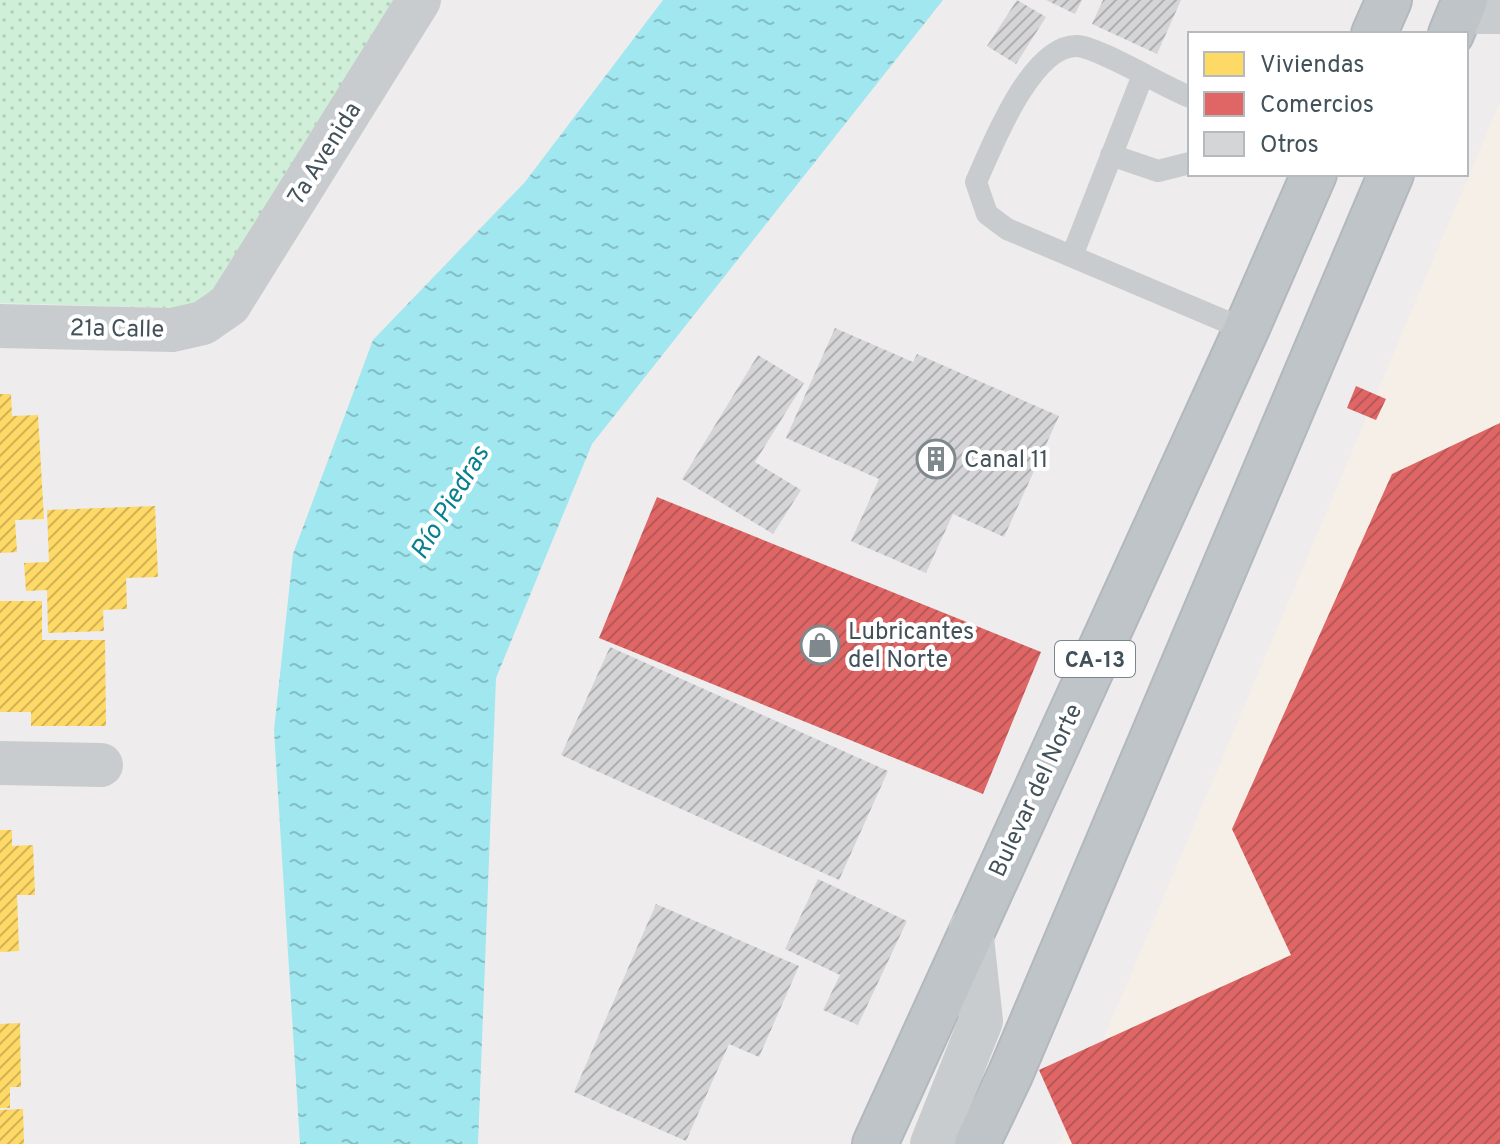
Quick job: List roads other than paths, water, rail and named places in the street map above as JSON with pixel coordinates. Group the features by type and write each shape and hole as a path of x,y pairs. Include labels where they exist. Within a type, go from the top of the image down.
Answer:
{"highway":[{"path":"1375,32 1389,0"},
{"name":"Bulevar del Norte","path":"875,1144 1313,176"},
{"path":"977,1144 1010,1075 1390,176"}],"street":[{"name":"7a Avenida","path":"229,305 419,0"},
{"name":"21a Calle","path":"0,326 172,330 203,323 229,305"},
{"path":"0,763 101,765"},
{"path":"932,1144 981,1021 971,929"},
{"path":"1003,1144 1010,1075"}],"lane":[{"path":"1188,96 1080,46 1059,48 1039,65 1031,77 1001,127 976,182 987,214 1007,229 1246,330"},
{"path":"1072,256 1143,75"},
{"path":"1111,155 1158,171 1188,164"}],"water":[{"name":"Río Piedras","path":"663,0 943,0 592,444 496,678 478,1144 300,1144 274,730 293,554 373,340 525,182"}],"place":[{"name":"Canal 11","path":"936,459"},
{"name":"Lubricantes del Norte","path":"820,645"}]}
